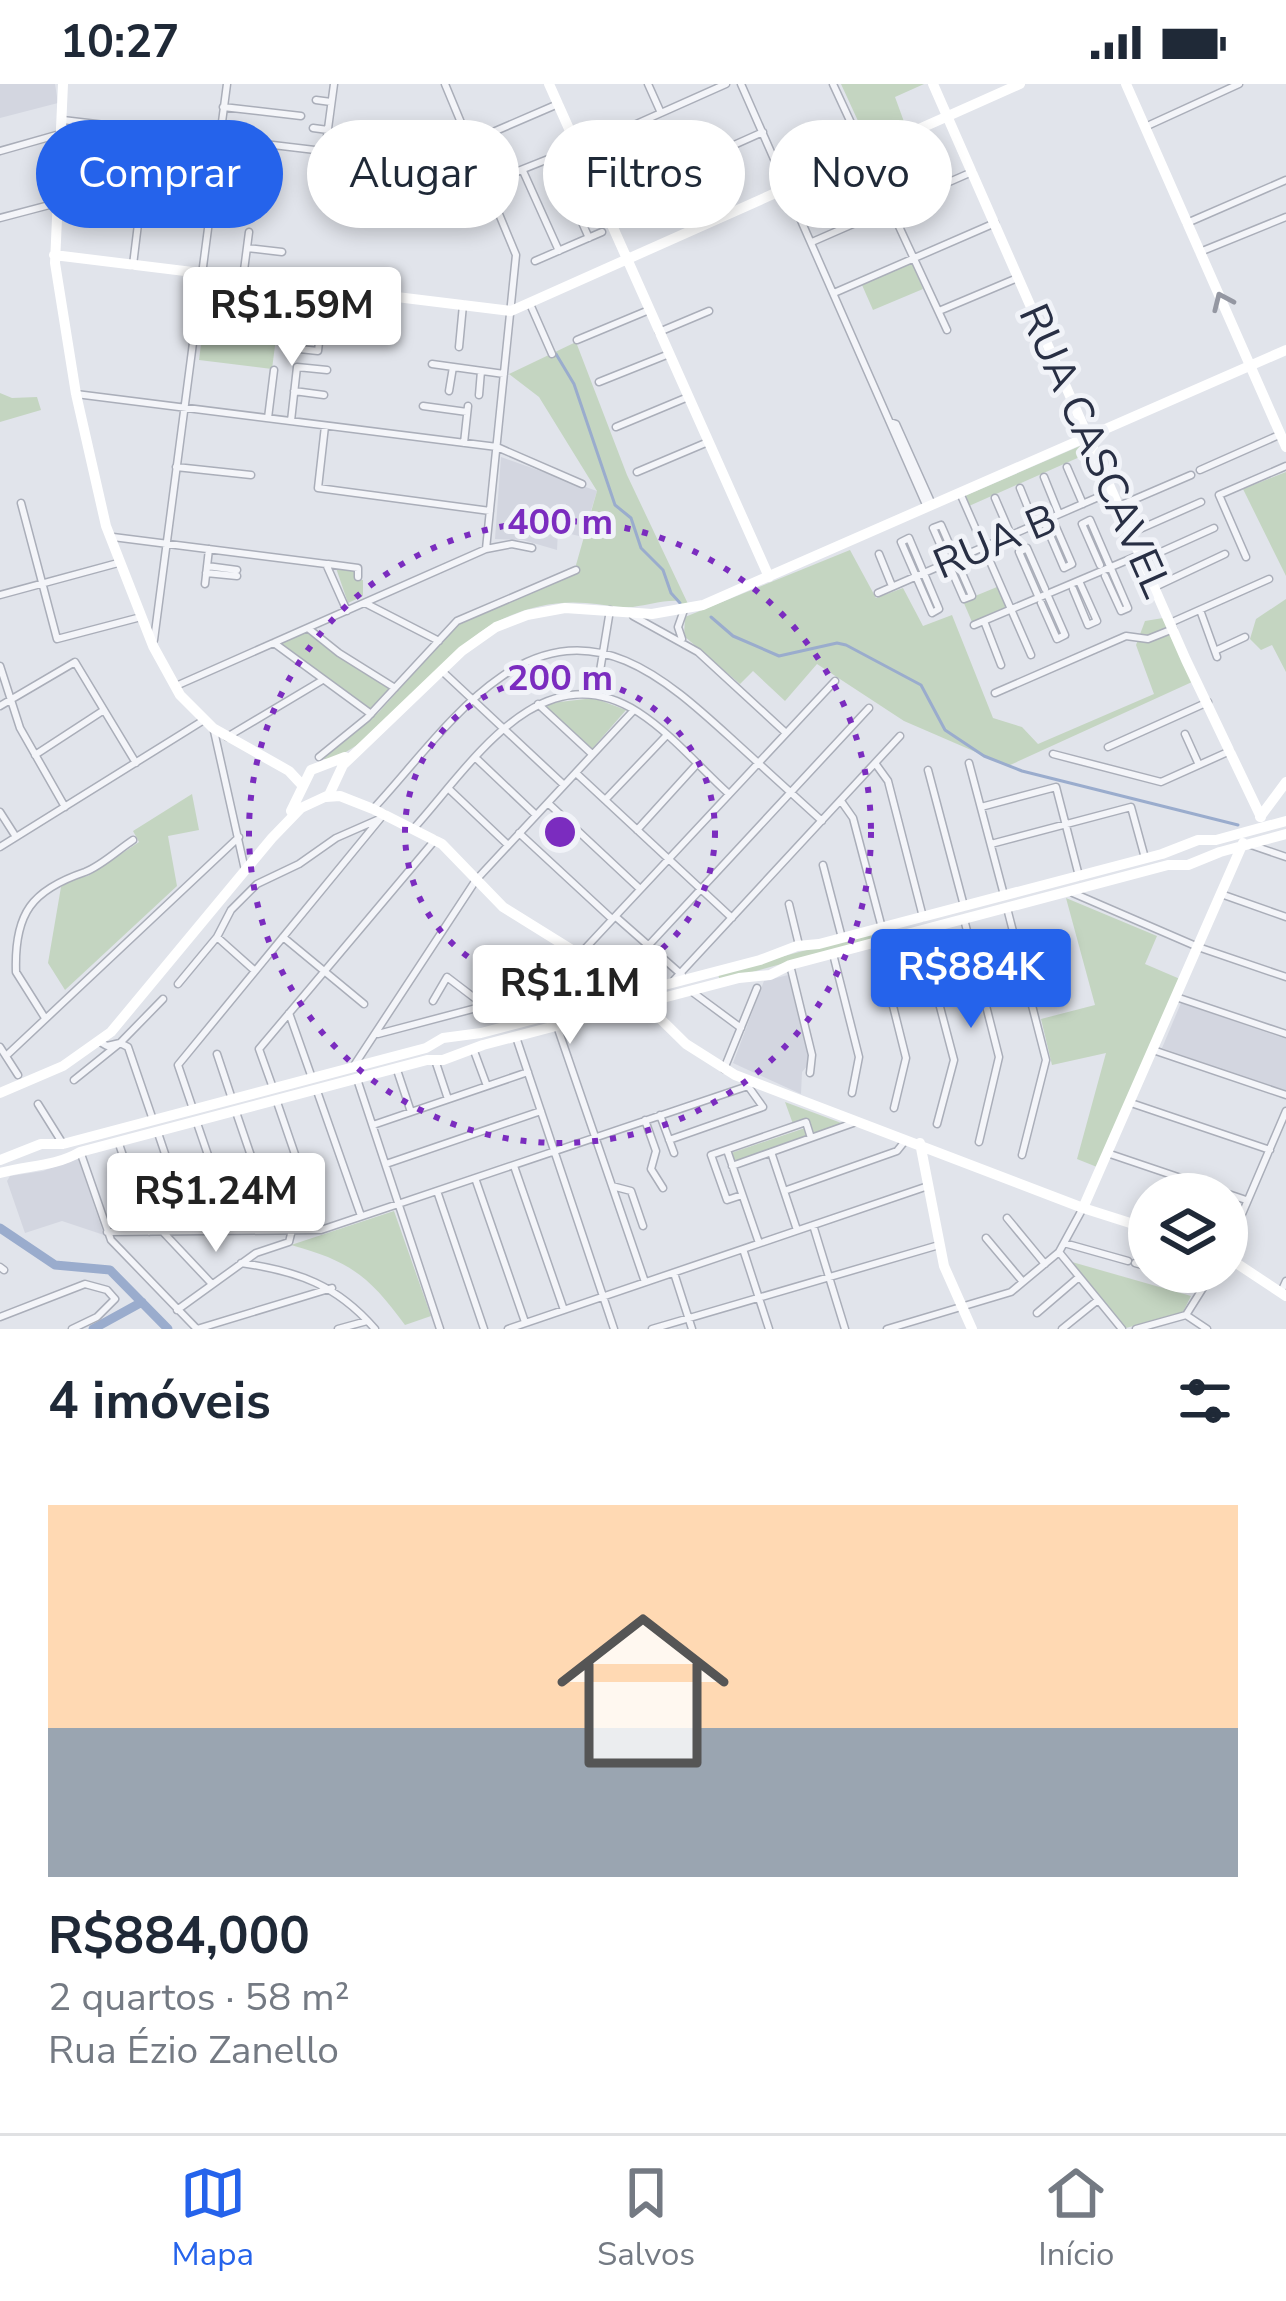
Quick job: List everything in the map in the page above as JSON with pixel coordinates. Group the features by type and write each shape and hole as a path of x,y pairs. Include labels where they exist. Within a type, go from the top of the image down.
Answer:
{"main road":[{"path":"60,84 61,120"},
{"path":"549,84 563,120"},
{"name":"RUA CASCAVEL","path":"933,84 1171,626 1262,814 1278,832"},
{"path":"938,120 1020,84"},
{"path":"1126,84 1283,441"},
{"path":"54,255 511,311 769,196"},
{"path":"56,228 54,255 76,394 110,537 174,687 208,724 292,773 307,797 340,796 435,840 503,907 609,973 686,1044 751,1085 1128,1222"},
{"path":"613,228 769,577"},
{"path":"0,1093 49,1073 100,1042 145,995 272,838 298,811 322,799 343,765 477,639 516,618 565,608 684,610 1286,350"},
{"path":"255,752 296,768 340,760 382,730"},
{"path":"318,764 332,770 336,780 379,814"},
{"path":"272,838 318,764"},
{"path":"1083,1208 1235,861 1286,782"},
{"path":"1006,902 1079,876 1188,866 1246,840 1278,832 1286,821"},
{"path":"355,1073 396,1069 463,1033 550,1023 645,1003 799,945 1070,891 1198,840 1246,840"},
{"path":"1226,850 1235,861"},
{"path":"234,1106 273,1088 314,1084 414,1057 435,1060 475,1051 675,979 704,982 770,975 790,965 877,942 891,930"},
{"path":"0,1156 41,1144 131,1133 234,1106 277,1102 314,1084"},
{"path":"0,1173 63,1162 119,1143 131,1133"},
{"path":"920,1143 939,1246 972,1329"},
{"path":"1248,1267 1284,1290"}],"street":[{"path":"222,120 226,84"},
{"path":"329,120 334,84"},
{"path":"457,84 446,86 461,120"},
{"path":"648,84 661,113"},
{"path":"645,120 726,84"},
{"path":"741,84 769,146"},
{"path":"833,84 850,120"},
{"path":"1144,127 1239,84"},
{"path":"316,100 332,102"},
{"path":"519,121 558,104"},
{"path":"224,107 301,116"},
{"path":"745,140 763,132"},
{"path":"0,151 36,141"},
{"path":"519,171 543,162"},
{"path":"524,171 559,251"},
{"path":"952,181 972,172"},
{"path":"1187,223 1286,180"},
{"path":"0,218 36,209"},
{"path":"1200,252 1286,218"},
{"path":"834,292 995,224"},
{"path":"133,265 138,228"},
{"path":"153,646 208,228"},
{"path":"486,549 516,250 507,228"},
{"path":"584,228 589,238"},
{"path":"806,228 930,506"},
{"path":"812,242 845,228"},
{"path":"900,228 947,330"},
{"path":"243,278 249,232"},
{"path":"535,261 602,232"},
{"path":"247,248 282,252"},
{"path":"939,311 1019,277"},
{"path":"298,285 290,348 318,351 323,307"},
{"path":"530,304 552,354"},
{"path":"459,347 463,305"},
{"path":"577,340 650,310"},
{"path":"659,332 709,311"},
{"path":"599,382 669,354"},
{"path":"432,364 505,374"},
{"path":"291,421 297,367 327,370"},
{"path":"449,391 453,367"},
{"path":"268,418 274,370"},
{"path":"478,395 482,371"},
{"path":"294,391 324,394"},
{"path":"76,394 496,448 582,484"},
{"path":"616,428 688,397"},
{"path":"423,406 467,409 464,443"},
{"path":"325,426 318,488 490,511"},
{"path":"1200,470 1283,441"},
{"path":"637,472 708,442"},
{"path":"1246,556 1219,495 1286,466"},
{"path":"176,467 251,475"},
{"path":"1067,467 1082,504"},
{"path":"1120,506 1191,475"},
{"path":"1044,477 1056,527 1072,564 1064,568 1046,526"},
{"path":"1020,488 1035,524"},
{"name":"RUA B","path":"878,592 1113,491"},
{"path":"960,493 1031,655"},
{"path":"995,498 1011,535"},
{"path":"1131,533 1201,502"},
{"path":"21,503 57,639 141,617"},
{"path":"1090,520 1106,569 1082,524 1090,520"},
{"path":"949,558 941,525 933,528 949,558 972,596 964,599 949,558"},
{"path":"1051,537 1056,527"},
{"path":"974,625 1214,528"},
{"path":"110,537 358,568 358,577"},
{"path":"920,574 909,538 901,542 920,574 939,609 932,613 920,574"},
{"path":"174,687 486,549 512,544 532,548"},
{"path":"1043,596 1019,552 1027,548 1040,578 1043,596 1046,613 1057,639 1065,635 1043,596"},
{"path":"205,584 209,549"},
{"path":"879,554 892,586"},
{"path":"1154,587 1225,554"},
{"path":"0,595 120,563"},
{"path":"326,564 347,610"},
{"path":"207,569 237,573"},
{"path":"318,764 463,617 576,570"},
{"path":"995,693 1126,636 1148,639 1269,579"},
{"path":"1073,590 1088,625 1097,622 1079,580"},
{"path":"1078,600 1083,591"},
{"path":"365,603 439,641"},
{"path":"684,610 678,627 684,642"},
{"path":"1200,610 1217,653 1245,637"},
{"path":"596,695 616,611 684,642 786,733"},
{"path":"984,621 1001,665"},
{"path":"308,628 395,688"},
{"path":"274,643 371,714"},
{"path":"232,1228 178,1065 473,701 500,678 531,660 568,653 603,654 660,676 821,821"},
{"path":"0,706 75,662 136,763"},
{"path":"0,666 8,700 65,807"},
{"path":"442,671 564,785"},
{"path":"227,737 321,681"},
{"path":"579,955 836,681"},
{"path":"414,829 504,729 537,703 568,695 596,695 634,710 729,794"},
{"path":"537,703 592,754"},
{"path":"1108,747 1208,703"},
{"path":"648,946 869,708"},
{"path":"34,755 104,710"},
{"path":"440,1329 355,1073 374,1035 476,880 634,710"},
{"path":"0,847 208,724 245,871"},
{"path":"1185,734 1198,765"},
{"path":"605,800 666,736"},
{"path":"519,833 648,946 675,979 900,736"},
{"path":"1053,754 1157,782 1230,751"},
{"path":"476,759 536,815"},
{"path":"970,763 1046,1060 1022,1156"},
{"path":"637,830 697,764"},
{"path":"875,764 887,781 917,925 954,1060 937,1124"},
{"path":"928,770 999,1057 979,1142"},
{"path":"576,772 732,917"},
{"path":"981,807 1056,787 1079,876"},
{"path":"449,789 508,845"},
{"path":"841,800 853,818 891,930"},
{"path":"548,803 640,889"},
{"path":"991,844 1131,807 1144,859"},
{"path":"0,812 16,837"},
{"path":"178,984 217,937 231,910 261,881 292,868 379,814"},
{"path":"1276,853 1270,846 1278,832"},
{"path":"6,1056 239,838"},
{"path":"45,1019 16,972 28,906 40,892 74,873 86,872 133,840"},
{"path":"273,1088 259,1049 435,840"},
{"path":"1246,840 1286,857"},
{"path":"823,866 842,938"},
{"path":"1070,891 1198,946 1286,976"},
{"path":"1221,894 1286,917"},
{"path":"789,904 799,945"},
{"path":"217,937 255,971"},
{"path":"283,937 364,1004"},
{"path":"877,942 906,1054 895,1108"},
{"path":"833,953 859,1057 852,1094"},
{"path":"790,965 812,1055 810,1073"},
{"path":"374,1035 609,973"},
{"path":"433,1001 447,977 485,1006"},
{"path":"704,982 703,1002 741,1028"},
{"path":"724,1069 757,988"},
{"path":"1176,997 1286,1034"},
{"path":"74,1080 163,999"},
{"path":"290,1013 361,1216"},
{"path":"550,1023 645,1282"},
{"path":"516,1036 614,1329"},
{"path":"100,1042 107,1046 120,1043"},
{"path":"120,1043 134,1058 151,1127 191,1231"},
{"path":"0,1047 18,1075"},
{"path":"1153,1050 1286,1095"},
{"path":"475,1051 487,1086"},
{"path":"217,1054 276,1229"},
{"path":"435,1060 448,1099"},
{"path":"396,1069 411,1112"},
{"path":"373,1125 528,1072"},
{"path":"107,1232 321,1230 751,1085 763,1107 669,1140"},
{"path":"277,1102 321,1230"},
{"path":"1129,1103 1270,1150"},
{"path":"38,1104 63,1144"},
{"path":"386,1164 541,1111"},
{"path":"1248,1201 1286,1111"},
{"path":"660,1115 674,1153"},
{"path":"646,1120 656,1151 651,1168 663,1188"},
{"path":"732,1166 859,1121"},
{"path":"742,1195 727,1200 711,1155 806,1122 812,1138"},
{"path":"784,1191 899,1150 906,1138"},
{"path":"119,1143 149,1232"},
{"path":"727,1150 759,1244"},
{"path":"771,1152 797,1230"},
{"path":"80,1153 107,1232 196,1329 332,1288"},
{"path":"1107,1153 1166,1173"},
{"path":"514,1165 564,1310"},
{"path":"475,1178 531,1324"},
{"path":"612,1186 631,1191 643,1226"},
{"path":"508,1329 928,1186"},
{"path":"437,1191 484,1329"},
{"path":"887,1329 1004,1296 1059,1252 1083,1208"},
{"path":"1007,1218 1045,1264"},
{"path":"814,1225 845,1329"},
{"path":"177,1310 256,1252 289,1242 292,1230"},
{"path":"163,1232 212,1284"},
{"path":"986,1238 1023,1282"},
{"path":"1064,1243 1128,1261"},
{"path":"652,1329 939,1246"},
{"path":"743,1249 769,1329"},
{"path":"1059,1252 1122,1329"},
{"path":"241,1263 287,1270 332,1288 375,1329"},
{"path":"674,1273 692,1329"},
{"path":"1037,1313 1079,1277"},
{"path":"0,1317 86,1284 107,1290 115,1299 97,1317 72,1329"},
{"path":"1136,1329 1186,1315 1200,1293"},
{"path":"1062,1329 1098,1300"},
{"path":"1186,1315 1208,1329"},
{"path":"338,1329 368,1321"}],"shaded area":[{"path":"0,84 55,84 58,103 0,118"},
{"path":"501,457 597,491 583,537 558,531 557,550 523,540 495,539"},
{"path":"788,975 810,1063 802,1072 801,1094 733,1063 764,981"},
{"path":"1181,1003 1286,1039 1286,1092 1162,1048"},
{"path":"78,1158 104,1235 62,1221 25,1233 7,1181 10,1176 43,1171"}],"green space":[{"path":"841,84 924,84 895,97 903,120 858,120"},
{"path":"912,263 923,289 873,310 862,285"},
{"path":"204,321 277,330 272,369 199,360"},
{"path":"576,342 627,475 689,606 682,608 679,601 627,607 561,603 511,615 471,639 360,743 323,759 379,712 458,624 579,573 576,565 597,491 539,397 509,374"},
{"path":"0,393 12,398 37,397 41,410 0,422"},
{"path":"1087,443 1091,452 969,506 965,496"},
{"path":"1286,472 1286,576 1243,489"},
{"path":"850,550 876,598 903,588 923,626 952,615 993,718 1022,727 1038,744 1154,694 1136,645 1145,621 1163,618 1192,682 1008,766 904,721 817,664 785,701 753,671 740,684 684,636 685,617"},
{"path":"336,568 354,571 355,579 363,580 363,596 348,603"},
{"path":"997,587 1007,608 972,622 963,601"},
{"path":"1286,599 1286,672 1272,645 1261,650 1250,639 1256,619"},
{"path":"306,630 392,688 371,711 280,642"},
{"path":"594,698 626,710 592,749 542,704"},
{"path":"192,794 199,830 168,836 177,886 65,990 48,963 61,887 88,876 139,842 133,831"},
{"path":"1066,898 1157,936 1145,964 1180,979 1097,1167 1077,1159 1106,1053 1052,1065 1041,1019 1095,1005"},
{"path":"892,927 897,932 720,981 718,974"},
{"path":"785,1102 844,1124 813,1135 808,1120 793,1124"},
{"path":"805,1128 808,1138 735,1163 731,1153"},
{"path":"394,1211 431,1316 405,1325 357,1273 291,1245"},
{"path":"1072,1262 1128,1278 1128,1293 1191,1296 1183,1312 1126,1328"}],"waterway":[{"path":"556,354 574,384 615,505 631,518 641,548 663,570 680,603"},
{"path":"711,617 733,636 779,656 846,645 921,685 945,730 984,756 1022,771 1238,825"},
{"path":"0,1228 55,1265 110,1270 168,1329"},
{"path":"93,1329 142,1302"}]}
